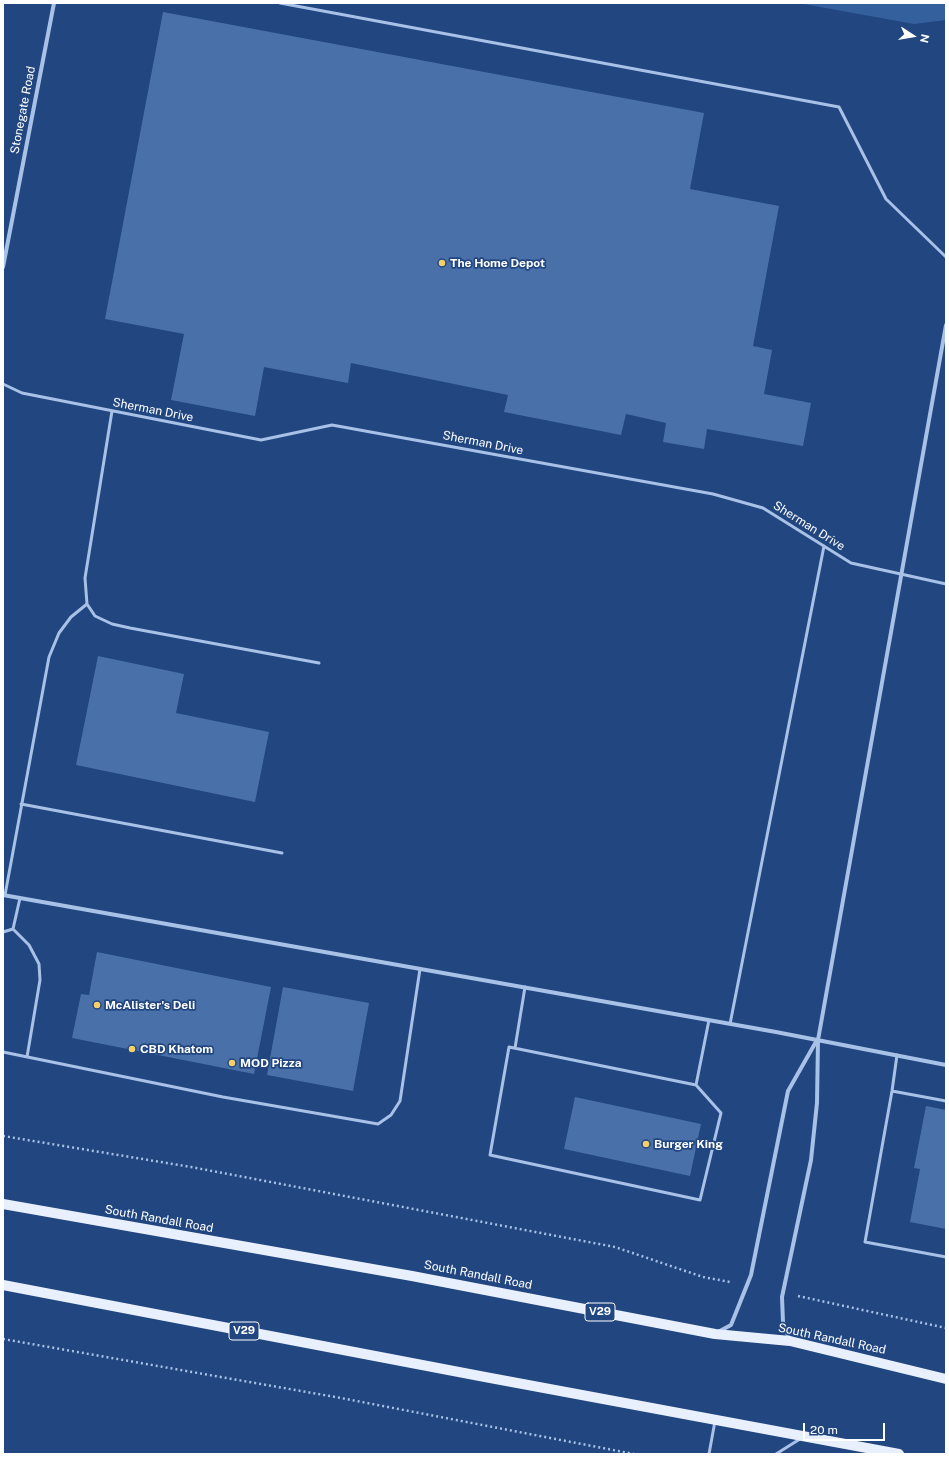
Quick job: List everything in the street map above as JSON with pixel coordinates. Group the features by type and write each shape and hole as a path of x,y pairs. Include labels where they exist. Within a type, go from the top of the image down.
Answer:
{"main road":[{"name":"South Randall Road","path":"3,1204 412,1276 715,1334 790,1341 946,1379"},
{"name":"V29","path":"3,1285 477,1376 899,1454"}],"street":[{"name":"Stonegate Road","path":"3,267 54,3"},
{"path":"790,1341 783,1322 782,1297 811,1160 817,1103 818,1040 946,325"},
{"path":"4,895 709,1020 818,1040 863,1050 897,1054 946,1064"},
{"path":"715,1334 731,1325 751,1275 788,1091 818,1040"}],"lane":[{"path":"280,3 839,107 886,199 946,257"},
{"name":"Sherman Drive","path":"3,384 22,393 261,440 332,425 713,494 763,508 852,563 946,584"},
{"path":"112,411 85,578 87,604 95,616 112,624 319,663"},
{"path":"730,1024 824,546"},
{"path":"4,895 49,658 59,633 71,616 87,604"},
{"path":"21,804 282,853"},
{"path":"13,929 20,898"},
{"path":"3,932 13,929"},
{"path":"13,929 29,945 39,964 40,980 27,1057"},
{"path":"3,1052 223,1097 378,1124 392,1115 400,1101 420,969"},
{"path":"515,1048 525,987"},
{"path":"696,1085 709,1020"},
{"path":"509,1047 696,1085 721,1113 700,1200 490,1155 509,1047"},
{"path":"897,1054 892,1091 865,1242 946,1257"},
{"path":"892,1091 946,1101"},
{"path":"709,1454 716,1419"},
{"path":"776,1454 804,1436"}],"path":[{"path":"3,1136 191,1167 615,1246 704,1277"},
{"path":"835,1305 946,1328"},
{"path":"3,1339 341,1398 634,1454"}],"shaded area":[{"path":"798,3 946,3 946,20 914,24"}],"building":[{"name":"The Home Depot","path":"163,12 704,113 690,189 779,206 753,346 772,350 764,394 811,403 803,446 707,429 704,449 663,442 666,423 626,414 621,435 504,412 508,395 351,363 348,383 264,367 255,416 171,400 184,334 105,319"},
{"path":"98,656 184,674 176,713 269,732 255,802 76,765"},
{"path":"97,952 271,987 254,1074 72,1038 81,994 89,995"},
{"path":"283,987 369,1003 353,1091 267,1075"},
{"path":"575,1097 701,1124 690,1176 564,1149"},
{"path":"926,1106 946,1110 946,1229 910,1222 920,1169 914,1168"}],"place":[{"name":"The Home Depot","path":"442,263"},
{"name":"McAlister's Deli","path":"97,1005"},
{"name":"CBD Khatom","path":"132,1049"},
{"name":"MOD Pizza","path":"232,1063"},
{"name":"Burger King","path":"646,1144"}]}
